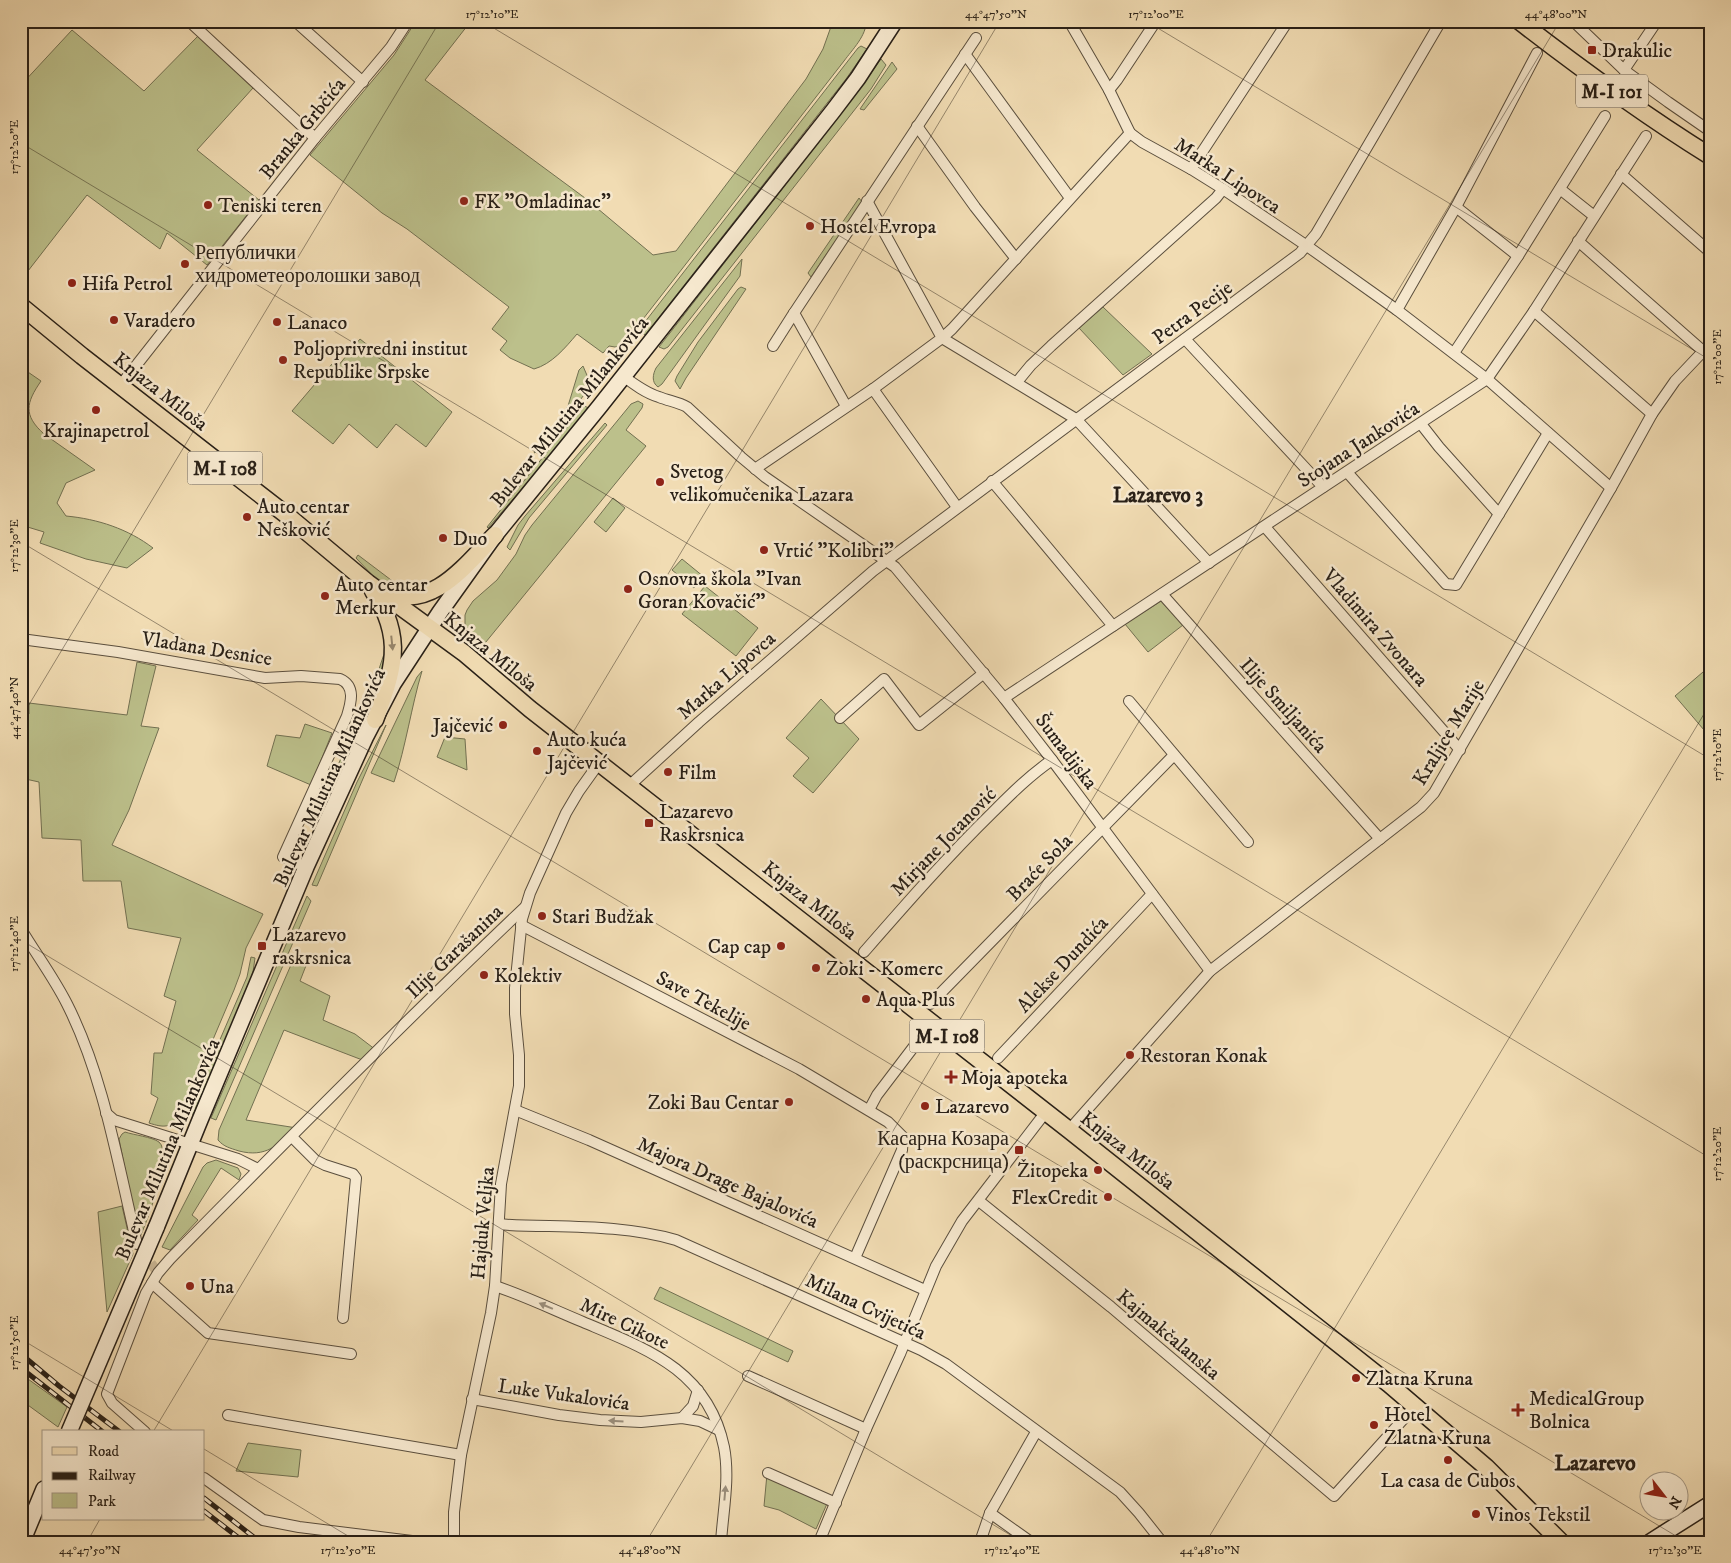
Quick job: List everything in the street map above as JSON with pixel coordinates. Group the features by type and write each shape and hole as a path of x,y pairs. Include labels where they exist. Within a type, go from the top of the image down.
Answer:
{"main road":[{"name":"M-I 101","path":"1519,21 1598,81 1710,156"},
{"name":"M-I 101","path":"1534,21 1652,107 1710,144"},
{"name":"Knjaza Miloša","path":"21,306 120,386 289,517 368,583 464,654 530,709 1069,1130 1389,1384 1486,1467 1561,1542"},
{"path":"368,583 394,596 423,595 445,584 495,534"},
{"path":"368,583 382,604 387,616 393,644 392,668 375,720"}],"street":[{"path":"189,21 315,138"},
{"name":"Branka Grbčića","path":"295,21 363,82"},
{"name":"Branka Grbčića","path":"120,386 315,138 391,47 408,21"},
{"name":"Bulevar Milutina Milankovića","path":"70,1430 306,867 375,720 394,684 414,651 495,534 833,111 858,78 896,21"},
{"name":"Marka Lipovca","path":"1069,21 1109,90 1130,132 1142,142 1223,189 1397,310 1488,379 1611,488"},
{"path":"1109,90 1156,21"},
{"path":"1191,169 1288,21"},
{"name":"Petra Pecije","path":"887,560 1300,253 1316,234 1441,21"},
{"path":"1573,21 1624,70 1710,131"},
{"path":"1624,70 1657,21"},
{"path":"773,346 976,38"},
{"path":"1397,310 1456,207 1537,53"},
{"path":"965,54 1070,198"},
{"path":"1454,353 1518,256 1605,116"},
{"path":"918,126 975,208 1016,259"},
{"path":"755,469 873,389 942,338 1130,132"},
{"name":"Stojana Jankovića","path":"1004,698 1488,379 1646,136"},
{"path":"1621,174 1710,252"},
{"path":"1017,382 1051,346 1216,198 1223,189"},
{"path":"1560,189 1594,216"},
{"path":"868,201 942,338 1076,419 1210,563"},
{"path":"1456,207 1518,256"},
{"path":"1578,241 1706,347"},
{"path":"1534,311 1652,414"},
{"path":"794,313 846,406"},
{"path":"1184,339 1323,487"},
{"name":"Kraljice Marije","path":"1069,1130 1210,971 1427,801 1443,780 1652,414 1669,388 1706,347"},
{"path":"623,376 640,388 658,397 687,406 755,469 887,560"},
{"path":"873,389 957,507"},
{"path":"1421,424 1499,514"},
{"path":"1347,472 1446,584 1456,585 1548,434"},
{"path":"992,482 1113,626"},
{"name":"Vladimira Zvonara","path":"1265,527 1460,750"},
{"name":"Marka Lipovca","path":"628,786 706,715 887,560"},
{"name":"Šumadijska","path":"887,560 895,567 1004,698 1210,971"},
{"name":"Ilije Smiljanića","path":"1162,594 1380,839"},
{"name":"Vladana Desnice","path":"21,639 126,654 265,678 311,677 340,679 344,681 352,694 347,716 283,857 306,867"},
{"path":"840,718 884,679 920,725 984,673"},
{"path":"1130,701 1248,842"},
{"name":"Braće Sola","path":"930,1004 1102,826 1174,755"},
{"name":"Mirjane Jotanović","path":"864,952 921,887 979,826 1025,781 1052,760"},
{"name":"Ilije Garašanina","path":"143,1430 107,1397 108,1390 146,1293 152,1283 170,1259 258,1169 526,906 566,813 600,762"},
{"name":"Alekse Dundića","path":"998,1058 1152,894"},
{"name":"Hajduk Veljka","path":"454,1542 454,1512 461,1454 491,1313 495,1286 503,1171 519,1086 520,1070 515,1014 515,988 521,925 526,906"},
{"name":"Save Tekelije","path":"521,925 800,1070 869,1110 900,1132 904,1137 904,1143 855,1258"},
{"path":"21,929 67,1003 86,1048 106,1113 137,1244"},
{"path":"869,1110 877,1095 931,1024"},
{"name":"Majora Drage Bajalovića","path":"515,1110 589,1140 925,1290"},
{"path":"106,1113 114,1120 238,1159 258,1169"},
{"path":"819,1542 866,1429 905,1343 925,1290 948,1244 962,1221 1046,1113"},
{"path":"292,1137 315,1160 324,1165 353,1174 356,1178 343,1318"},
{"name":"Kajmakčalanska","path":"979,1200 1111,1307 1334,1496 1416,1407"},
{"name":"Milana Cvijetića","path":"499,1224 638,1231 676,1240 905,1343 946,1364 1120,1492 1139,1512 1162,1542"},
{"path":"152,1283 208,1333 351,1354"},
{"name":"Mire Cikote","path":"495,1286 646,1349 669,1362 690,1380 709,1406 719,1430 725,1456 726,1475 721,1542"},
{"path":"748,1376 866,1429"},
{"path":"682,1418 693,1406 698,1390"},
{"name":"Luke Vukalovića","path":"472,1399 558,1415 600,1420 641,1422 682,1418 700,1422 719,1430"},
{"path":"228,1415 461,1454"},
{"path":"980,1542 990,1513 1036,1432"},
{"path":"768,1473 836,1503"},
{"path":"205,1479 263,1520 318,1530 420,1542"},
{"path":"22,1542 42,1494"},
{"path":"1650,1542 1710,1504"},
{"path":"990,1513 1030,1542"}],"green space":[{"path":"416,21 471,21 425,80 585,198 653,255 676,251 806,79 823,49 833,21 866,21 866,26 862,37 855,47 622,346 609,346 603,353 577,334 552,359 541,367 534,369 510,358 500,350 507,341 492,329 509,307 407,229 382,213 310,155 394,55"},
{"path":"72,30 144,91 199,35 253,88 197,150 259,200 207,265 167,233 160,249 87,195 21,280 21,85"},
{"path":"861,46 867,49 846,79 645,335 641,332 641,327"},
{"path":"881,59 886,65 871,89 668,347 664,349 659,347 859,90"},
{"path":"892,62 897,69 864,110 860,109"},
{"path":"859,198 862,202 811,277 808,273"},
{"path":"742,259 740,276 658,387 653,375 656,368"},
{"path":"741,287 746,289 680,389 675,381 677,376 698,342"},
{"path":"1103,307 1152,354 1123,375 1079,328"},
{"path":"360,339 452,412 426,447 396,424 377,448 349,424 333,444 292,411 332,364 338,366"},
{"path":"583,366 589,380 587,391 543,448 534,453 568,406 579,370"},
{"path":"25,370 41,381 32,396 29,409 30,415 37,427 95,470 66,483 57,503 66,516 101,522 123,530 153,548 127,568 86,559 40,543 44,532 21,525 21,374"},
{"path":"638,401 643,404 642,408 626,430 646,446 481,648 465,625 467,610 473,601 497,580 516,554 532,525 631,404"},
{"path":"584,406 589,408 554,452 488,528 487,527"},
{"path":"605,423 607,425 529,518 510,550 507,547 518,525"},
{"path":"613,498 625,508 606,532 594,522"},
{"path":"358,555 403,589 393,591 375,578 356,558"},
{"path":"682,559 704,577 694,588 672,570"},
{"path":"705,586 758,628 736,656 682,614"},
{"path":"1161,601 1183,625 1148,652 1125,624"},
{"path":"385,639 386,666 358,731 324,798 379,669 384,654"},
{"path":"137,662 156,666 141,726 159,728 129,810 112,845 263,914 246,948 234,990 181,1115 167,1126 149,1123 158,1098 151,1094 154,1053 162,1053 176,1001 164,996 181,938 128,928 121,881 83,881 81,840 42,838 39,782 21,778 21,713 29,714 29,703 127,715"},
{"path":"1710,666 1710,737 1675,696"},
{"path":"422,671 394,782 371,773 417,677"},
{"path":"821,699 859,739 813,793 793,776 809,758 786,738"},
{"path":"305,724 332,733 311,785 267,766 276,735 300,738"},
{"path":"386,725 317,886 312,885 357,782"},
{"path":"445,737 465,739 467,770 437,757"},
{"path":"307,896 311,901 216,1120 211,1118"},
{"path":"251,957 255,958 252,979 193,1115 190,1109 247,977"},
{"path":"294,958 307,963 300,981 330,996 323,1020 355,1034 376,1050 365,1061 284,1030 246,1120 297,1128 277,1145 264,1151 248,1153 239,1151 225,1146 218,1140 219,1130"},
{"path":"125,1132 156,1140 162,1149 161,1174 139,1239 119,1139"},
{"path":"216,1160 238,1168 241,1174 239,1180 221,1168 192,1215 198,1220 170,1250 162,1247 203,1167 207,1163"},
{"path":"122,1206 133,1254 107,1312 98,1212"},
{"path":"660,1287 793,1351 788,1362 654,1299"},
{"path":"21,1374 67,1407 58,1427 21,1400"},
{"path":"248,1443 301,1450 298,1477 236,1471"},
{"path":"767,1474 829,1499 816,1529 779,1510 764,1506"}],"tunnel":[{"path":"142,1251 158,1273"}],"railway":[{"path":"21,1354 59,1386 117,1430"},
{"path":"21,1368 100,1430"},
{"path":"205,1499 260,1542"},
{"path":"205,1512 244,1542"}],"place":[{"name":"Drakulic","path":"1592,50"},
{"name":"FK \"Omladinac\"","path":"464,201"},
{"name":"Teniski teren","path":"208,205"},
{"name":"Hostel Evropa","path":"810,226"},
{"name":"Републички хидрометеоролошки завод","path":"185,264"},
{"name":"Hifa Petrol","path":"72,283"},
{"name":"Varadero","path":"114,320"},
{"name":"Lanaco","path":"277,322"},
{"name":"Poljoprivredni institut Republike Srpske","path":"283,360"},
{"name":"Krajinapetrol","path":"96,410"},
{"name":"Svetog velikomučenika Lazara","path":"660,482"},
{"name":"Auto centar Nešković","path":"247,517"},
{"name":"Duo","path":"443,538"},
{"name":"Vrtić \"Kolibri\"","path":"764,550"},
{"name":"Osnovna škola \"Ivan Goran Kovačić\"","path":"628,589"},
{"name":"Auto centar Merkur","path":"325,596"},
{"name":"Jajčević","path":"503,725"},
{"name":"Auto kuća Jajčević","path":"537,751"},
{"name":"Film","path":"668,772"},
{"name":"Lazarevo Raskrsnica","path":"649,823"},
{"name":"Stari Budžak","path":"542,916"},
{"name":"Lazarevo raskrsnica","path":"262,946"},
{"name":"Cap cap","path":"781,946"},
{"name":"Zoki - Komerc","path":"816,968"},
{"name":"Kolektiv","path":"484,975"},
{"name":"Aqua Plus","path":"866,999"},
{"name":"Restoran Konak","path":"1130,1055"},
{"name":"Moja apoteka","path":"951,1077"},
{"name":"Zoki Bau Centar","path":"789,1102"},
{"name":"Lazarevo","path":"925,1106"},
{"name":"Касарна Козара (раскрсница)","path":"1019,1150"},
{"name":"Žitopeka","path":"1098,1170"},
{"name":"FlexCredit","path":"1108,1197"},
{"name":"Una","path":"190,1286"},
{"name":"Zlatna Kruna","path":"1356,1378"},
{"name":"MedicalGroup Bolnica","path":"1518,1410"},
{"name":"Hotel Zlatna Kruna","path":"1374,1425"},
{"name":"La casa de Cubos","path":"1448,1460"},
{"name":"Vinos Tekstil","path":"1476,1514"}],"district":[{"name":"Lazarevo 3","path":"1158,495"},
{"name":"Lazarevo","path":"1595,1462"}]}
